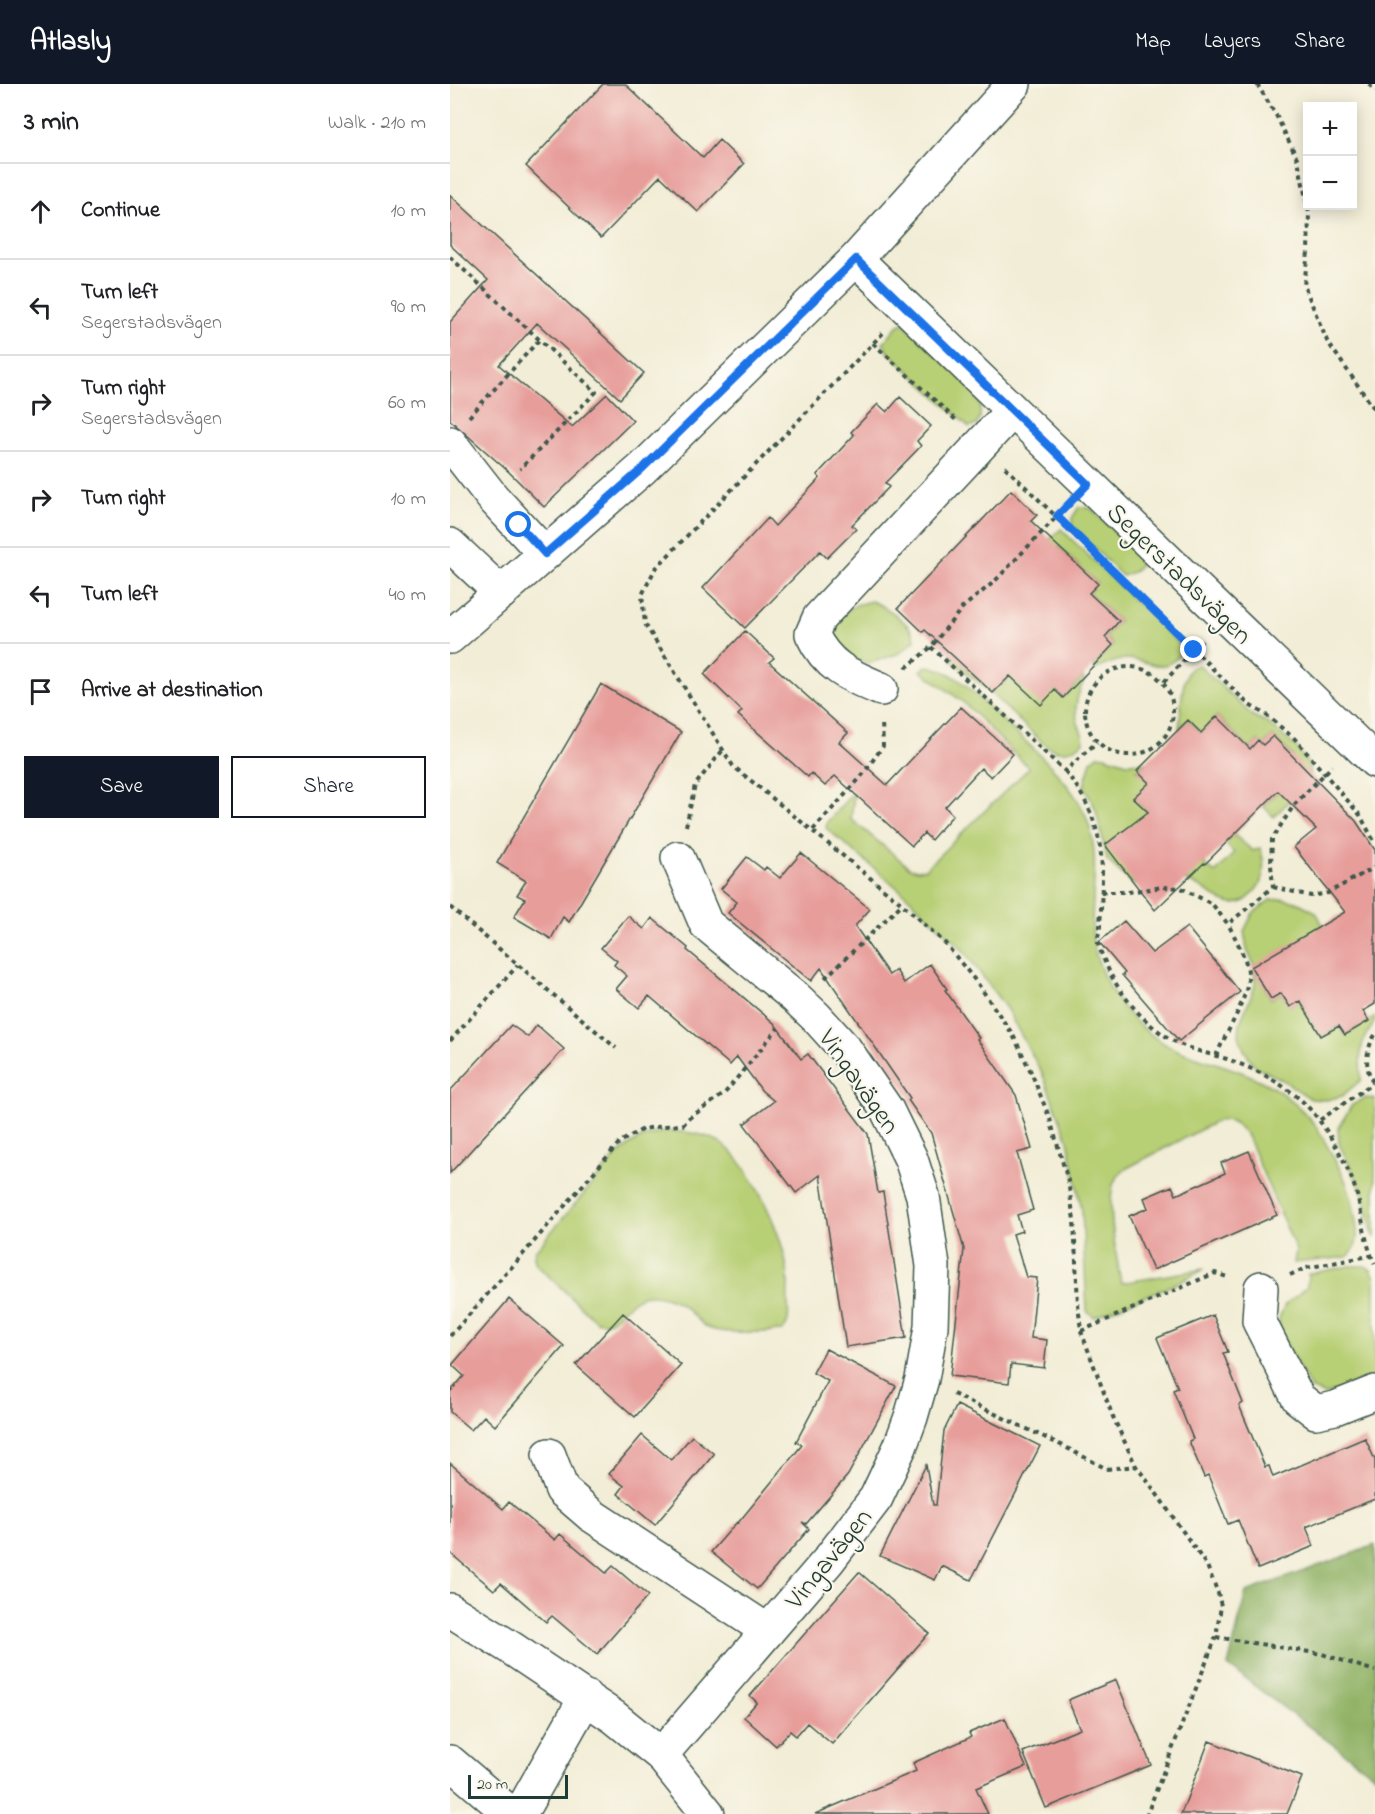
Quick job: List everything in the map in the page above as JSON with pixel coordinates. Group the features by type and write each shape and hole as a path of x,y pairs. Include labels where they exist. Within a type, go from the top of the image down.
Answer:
{"street":[{"path":"450,637 643,468 856,259 1014,84"},
{"name":"Segerstadsvägen","path":"856,259 1365,752"},
{"path":"881,689 835,667 818,648 812,634 819,618 1012,411"},
{"path":"458,431 493,498 545,554"},
{"path":"450,545 501,593"},
{"name":"Vingavägen","path":"661,1755 828,1561 876,1498 900,1447 922,1379 931,1327 933,1266 920,1187 911,1159 887,1110 845,1049 800,1002 706,924 678,858"},
{"path":"1261,1288 1259,1322 1298,1398 1317,1412 1335,1408 1375,1392"},
{"name":"Vingavägen","path":"549,1455 562,1490 591,1515 768,1631"},
{"path":"450,1610 614,1717 661,1755 708,1814"},
{"path":"520,1814 586,1697"},
{"path":"450,1762 511,1814"}],"path":[{"path":"1257,84 1276,115 1298,160 1309,213 1304,285 1327,340 1375,410"},
{"path":"1369,84 1375,91"},
{"path":"450,257 596,392 520,469"},
{"path":"906,309 655,569 642,595 645,624 733,766 902,904 945,943 978,984 1012,1035 1031,1072 1050,1119 1068,1181 1074,1220 1081,1331 1113,1417 1136,1466 1207,1566 1221,1606 1216,1637 1147,1814"},
{"path":"458,431 539,340"},
{"path":"873,343 1057,516 1249,705 1265,714 1295,739 1360,815 1375,843"},
{"path":"813,830 861,777 883,746 881,689 931,647 963,608 994,582 1088,484"},
{"path":"1164,682 1226,616"},
{"path":"931,647 1065,771 1081,790 1096,826 1100,848 1101,892 1098,941 1112,977 1124,994 1142,1017 1168,1038 1253,1070 1281,1084 1320,1120 1348,1171 1358,1197 1362,1222 1375,1264"},
{"path":"1132,666 1151,672 1164,682 1171,696 1174,711 1171,725 1164,739 1151,750 1135,755 1120,755 1102,747 1092,736 1086,723 1085,703 1090,688 1101,676 1114,669 1132,666"},
{"path":"1065,771 1097,742"},
{"path":"678,858 696,785 723,750"},
{"path":"1273,887 1272,839 1294,805 1325,773 1365,752"},
{"path":"1273,887 1311,896 1328,893 1375,867"},
{"path":"1101,892 1128,892 1163,887 1181,888 1212,904 1228,924 1248,971 1247,990 1216,1056"},
{"path":"1228,924 1273,887"},
{"path":"450,1336 519,1260 620,1142 643,1130 683,1125 689,1118 724,1094 800,1002 902,904"},
{"path":"450,907 616,1048"},
{"path":"450,1041 518,965"},
{"path":"1320,1120 1374,1084 1367,1068 1367,1056 1375,1035"},
{"path":"1081,1331 1215,1273 1261,1288 1306,1268 1373,1255"},
{"path":"922,1379 1107,1469 1136,1466"},
{"path":"1216,1637 1322,1654 1375,1671"}],"green space":[{"path":"903,323 973,390 980,405 977,425 969,427 888,352 883,343 896,327"},
{"path":"1079,507 1090,508 1142,556 1136,570 1122,576 1072,526 1072,518"},
{"path":"1061,529 1180,645 1183,650 1176,659 1163,666 1123,659 1095,669 1093,666 1113,645 1105,637 1119,621 1089,593 1097,583 1059,547 1039,549"},
{"path":"871,601 891,611 904,622 915,640 900,653 870,663 854,660 841,653 833,641 833,627 843,614 856,605"},
{"path":"951,648 962,664 981,682 990,674 1002,685 1010,676 1055,690 1063,697 1083,677 1076,712 1084,741 1075,748 1065,751 1046,746 984,687 952,661"},
{"path":"1199,665 1253,716 1266,722 1295,746 1308,764 1311,778 1274,817 1263,806 1294,776 1293,756 1273,736 1263,745 1258,740 1250,749 1217,716 1201,733 1188,720 1179,728 1185,680 1190,669"},
{"path":"926,666 946,672 973,691 1047,762 1080,804 1087,819 1093,845 1094,947 1105,978 1128,1013 1149,1033 1173,1049 1240,1072 1274,1088 1296,1105 1315,1125 1341,1171 1353,1203 1357,1242 1347,1257 1294,1263 1296,1250 1247,1136 1235,1124 1219,1120 1127,1168 1115,1180 1112,1192 1113,1232 1121,1283 1204,1269 1180,1282 1094,1317 1087,1311 1082,1211 1068,1140 1042,1073 1006,1008 963,950 907,896 826,828 827,822 851,795 854,795 851,819 910,868 925,869 1029,768 963,702 921,671"},
{"path":"1098,755 1127,763 1146,762 1137,770 1149,783 1134,798 1159,824 1215,873 1234,853 1225,843 1234,835 1253,851 1260,848 1264,871 1255,891 1238,904 1221,900 1184,880 1165,879 1134,885 1107,860 1096,810 1084,786 1091,761"},
{"path":"1283,899 1297,902 1316,912 1323,925 1257,975 1271,999 1281,993 1290,1006 1300,1001 1321,1036 1339,1026 1345,1035 1375,1017 1362,1046 1361,1080 1342,1096 1326,1100 1311,1099 1281,1079 1255,1066 1244,1050 1239,1036 1240,1023 1255,986 1254,965 1247,950 1244,931 1253,913 1270,900"},
{"path":"1365,1098 1375,1099 1375,1237 1362,1191 1339,1144 1338,1128 1352,1105"},
{"path":"667,1131 696,1134 718,1141 735,1156 757,1188 775,1226 786,1263 788,1318 787,1325 782,1331 718,1331 704,1325 680,1304 652,1295 634,1301 608,1322 596,1321 536,1264 535,1251 615,1157 639,1140"},
{"path":"1350,1266 1365,1266 1375,1277 1375,1380 1324,1395 1311,1389 1279,1331 1279,1318 1285,1305 1307,1287 1308,1274"},
{"path":"1375,1545 1375,1776 1228,1666 1246,1592"}],"building":[{"path":"603,84 625,84 703,158 719,140 744,164 698,212 660,176 601,238 526,166"},
{"path":"450,195 644,373 620,399 537,323 499,365 572,427 607,394 633,421 544,507 509,472 450,420 450,322 488,280 450,245"},
{"path":"900,397 931,426 917,441 921,446 885,483 889,487 852,525 856,529 827,558 820,551 745,628 703,588 768,518 775,526 820,478 817,475 854,435 851,432 878,404 887,412"},
{"path":"1011,490 1037,515 1031,521 1098,584 1089,593 1119,621 1105,637 1113,645 1063,698 1055,690 1041,705 1010,676 993,693 898,608"},
{"path":"745,631 774,658 769,662 848,733 839,742 887,785 961,707 1013,754 991,777 981,768 945,807 953,815 931,840 924,833 912,846 835,776 825,786 811,773 808,777 738,715 742,711 704,674"},
{"path":"601,684 681,732 569,922 563,917 551,939 514,917 525,899 517,895 526,881 497,863"},
{"path":"1217,716 1250,749 1258,740 1263,745 1273,736 1356,821 1375,850 1375,1004 1363,1011 1369,1021 1345,1035 1339,1026 1321,1036 1300,1001 1290,1007 1281,993 1271,999 1251,967 1345,912 1294,847 1316,829 1278,791 1155,910 1105,845 1148,812 1133,798 1149,783 1137,771 1188,720 1201,733"},
{"path":"801,853 870,909 855,926 889,975 896,970 904,983 930,964 947,989 945,990 979,1038 977,1039 1016,1095 1032,1149 1017,1153 1033,1210 1017,1215 1022,1231 1013,1234 1026,1277 1037,1278 1031,1338 1047,1340 1044,1368 1011,1364 1009,1383 950,1376 964,1249 931,1133 908,1100 910,1098 821,968 811,981 728,913 737,902 721,889 747,857 764,870 766,867 780,878"},
{"path":"628,916 644,929 652,918 774,1023 801,1059 808,1054 868,1134 878,1193 883,1192 906,1338 846,1347 820,1175 796,1193 744,1124 774,1101 762,1091 737,1057 730,1065 649,996 639,1008 616,989 627,976 614,965 617,961 601,948"},
{"path":"1124,921 1152,953 1187,927 1240,992 1179,1041 1122,975 1125,973 1099,942"},
{"path":"511,1025 528,1037 537,1025 564,1049 450,1173 450,1091"},
{"path":"1249,1151 1277,1215 1153,1270 1129,1216 1148,1208 1144,1198 1172,1186 1176,1195 1225,1173 1221,1163"},
{"path":"509,1299 564,1346 495,1426 484,1416 471,1430 450,1412 450,1392 464,1376 452,1365"},
{"path":"623,1313 681,1365 635,1417 576,1365"},
{"path":"1213,1315 1228,1352 1223,1353 1243,1403 1239,1405 1265,1467 1269,1466 1273,1477 1365,1438 1375,1460 1375,1499 1306,1527 1314,1546 1258,1569 1238,1520 1228,1524 1208,1475 1204,1477 1189,1441 1193,1439 1173,1390 1178,1388 1157,1338"},
{"path":"826,1349 896,1386 848,1475 806,1524 802,1522 809,1529 757,1589 711,1552 802,1445 796,1442 828,1381 813,1373"},
{"path":"957,1405 1040,1446 971,1580 942,1566 935,1580 880,1556 926,1465 933,1505 936,1505 944,1431"},
{"path":"642,1435 671,1460 692,1436 714,1454 655,1525 618,1494 624,1486 609,1474"},
{"path":"450,1463 503,1509 509,1502 555,1540 560,1534 606,1573 613,1566 648,1596 597,1654 552,1616 546,1622 501,1583 494,1590 450,1553"},
{"path":"859,1572 929,1633 832,1744 807,1723 796,1736 790,1731 776,1746 744,1717 757,1702 750,1696"},
{"path":"1116,1680 1151,1765 1046,1808 1023,1752 1080,1729 1068,1700"},
{"path":"1005,1718 1026,1767 976,1788 988,1814 815,1814 916,1771 913,1763 971,1737 969,1733"},
{"path":"1209,1741 1302,1777 1287,1814 1181,1814"}],"route":[{"path":"519,525 545,554 643,468 856,259 1088,484 1057,516 1194,650"}]}
